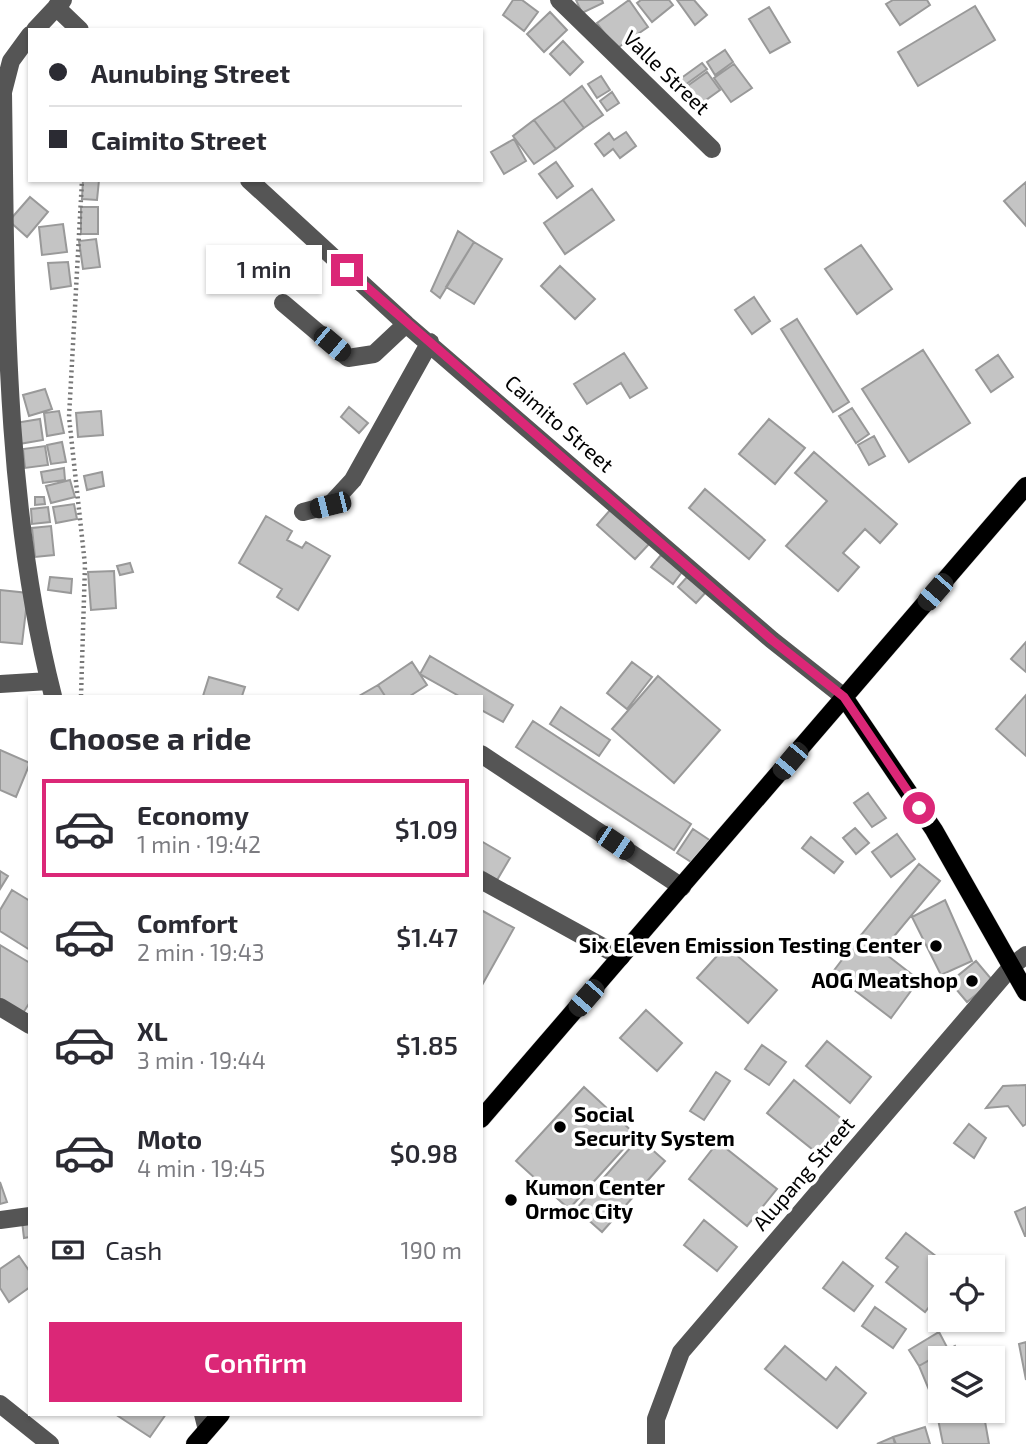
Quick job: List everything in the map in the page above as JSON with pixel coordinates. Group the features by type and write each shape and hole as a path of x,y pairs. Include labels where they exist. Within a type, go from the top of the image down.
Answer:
{"main road":[{"path":"483,1117 1026,486"},
{"path":"844,697 1019,960 1026,992"},
{"path":"195,1444 205,1422"}],"street":[{"name":"Valle Street","path":"559,0 712,149"},
{"path":"37,28 60,4 78,28"},
{"path":"0,684 51,689 26,553 13,438 7,332 3,92 10,61 28,38"},
{"name":"Caimito Street","path":"251,182 407,324 772,640 844,697"},
{"path":"283,303 348,358 374,355 407,324"},
{"path":"303,512 330,505 352,480 430,342"},
{"path":"483,755 682,887"},
{"path":"483,881 621,957"},
{"name":"Alupang Street","path":"656,1444 656,1419 681,1352 1019,960"},
{"path":"0,1007 28,1024"},
{"path":"0,1220 28,1216"},
{"path":"0,1404 50,1444"}],"path":[{"path":"81,695 85,565 69,417 82,182"}],"building":[{"path":"513,0 522,0 538,12 524,31 503,15"},
{"path":"576,0 602,0 603,3 582,13"},
{"path":"629,0 648,27 616,49 597,23"},
{"path":"641,0 669,0 673,5 652,22 637,3"},
{"path":"677,0 694,0 707,15 695,25"},
{"path":"893,0 927,0 930,5 900,25 886,4"},
{"path":"975,6 995,40 918,86 898,52"},
{"path":"769,7 790,42 770,53 749,19"},
{"path":"550,12 567,30 544,52 527,34"},
{"path":"563,41 583,62 570,75 550,54"},
{"path":"725,50 733,62 715,75 707,62"},
{"path":"702,63 707,69 674,93 669,87"},
{"path":"734,64 752,88 731,102 714,78"},
{"path":"707,72 720,90 699,105 686,87"},
{"path":"601,76 610,90 597,98 588,84"},
{"path":"582,86 603,115 584,128 563,100"},
{"path":"612,92 619,103 607,111 600,101"},
{"path":"563,100 584,128 556,149 534,120"},
{"path":"534,120 556,149 534,164 513,136"},
{"path":"626,132 636,146 620,158 613,149 604,156 595,144 609,133 614,140"},
{"path":"514,139 526,161 504,174 491,152"},
{"path":"556,162 573,186 557,198 539,174"},
{"path":"83,182 99,182 97,200 82,199"},
{"path":"1026,182 1026,226 1004,201"},
{"path":"592,189 614,220 565,254 544,223"},
{"path":"30,197 48,212 27,237 9,221"},
{"path":"81,207 98,207 98,234 81,234"},
{"path":"63,224 67,252 42,255 39,227"},
{"path":"458,231 474,242 440,298 431,291"},
{"path":"96,239 100,267 83,269 79,241"},
{"path":"474,242 502,259 474,304 446,287"},
{"path":"861,245 892,289 857,314 825,269"},
{"path":"68,262 71,286 51,289 48,263"},
{"path":"560,266 595,299 575,319 541,286"},
{"path":"754,297 770,321 752,334 735,310"},
{"path":"797,319 849,402 833,412 781,329"},
{"path":"923,350 970,423 909,462 862,389"},
{"path":"624,353 647,388 630,398 621,383 587,404 574,384"},
{"path":"998,355 1013,377 991,392 976,370"},
{"path":"45,389 52,409 29,416 23,395"},
{"path":"349,407 368,423 359,433 341,417"},
{"path":"852,408 869,434 856,443 839,416"},
{"path":"59,411 64,433 47,436 44,413"},
{"path":"101,411 103,435 78,437 76,413"},
{"path":"40,419 43,440 19,444 15,423"},
{"path":"769,419 805,448 775,484 739,454"},
{"path":"874,436 885,456 869,465 858,445"},
{"path":"62,442 66,462 51,464 47,445"},
{"path":"45,446 48,465 25,468 23,449"},
{"path":"814,452 897,524 880,543 865,529 843,553 859,567 838,591 786,546 827,501 795,473"},
{"path":"64,468 65,480 43,483 41,472"},
{"path":"102,472 104,486 87,490 84,476"},
{"path":"70,480 75,497 51,503 46,486"},
{"path":"705,489 765,540 749,559 689,508"},
{"path":"35,497 44,497 45,504 35,505"},
{"path":"74,504 77,519 56,523 53,507"},
{"path":"48,507 50,522 32,524 31,509"},
{"path":"611,509 650,543 635,559 597,525"},
{"path":"266,516 292,531 287,540 302,548 306,542 330,556 298,610 277,597 282,589 239,563"},
{"path":"51,526 54,555 35,557 32,528"},
{"path":"661,555 682,572 673,584 651,567"},
{"path":"130,563 133,572 120,575 117,566"},
{"path":"114,571 116,608 91,610 88,572"},
{"path":"50,577 72,579 71,593 48,590"},
{"path":"687,577 706,592 696,603 678,587"},
{"path":"0,590 28,593 22,644 0,642"},
{"path":"1026,642 1026,672 1011,659"},
{"path":"430,656 513,705 503,722 483,711 483,695 457,695 420,674"},
{"path":"412,662 427,685 412,695 384,695 378,685"},
{"path":"632,662 652,677 627,709 607,693"},
{"path":"658,676 720,730 674,783 612,729"},
{"path":"209,677 245,687 242,695 203,695"},
{"path":"378,685 384,695 361,695"},
{"path":"1026,695 1026,756 996,729"},
{"path":"561,707 610,740 599,756 550,724"},
{"path":"533,721 691,824 674,850 516,747"},
{"path":"0,750 28,762 28,768 16,797 0,790"},
{"path":"868,793 886,818 872,827 854,803"},
{"path":"855,828 869,843 856,854 843,838"},
{"path":"693,829 714,843 699,867 677,853"},
{"path":"897,834 915,859 891,877 872,852"},
{"path":"811,837 843,862 834,873 802,848"},
{"path":"483,842 510,858 497,880 483,871"},
{"path":"919,864 940,881 881,952 861,935"},
{"path":"0,871 8,876 0,889"},
{"path":"12,890 28,900 28,949 0,931 0,910"},
{"path":"945,900 972,961 941,975 912,917"},
{"path":"483,911 514,928 483,983"},
{"path":"861,935 919,980 891,1018 832,973"},
{"path":"0,945 28,962 28,1005 23,1013 0,999"},
{"path":"726,946 777,990 748,1023 697,978"},
{"name":"AOG Meatshop","path":"976,961 993,981 967,1002 950,982"},
{"path":"646,1010 682,1043 657,1071 620,1038"},
{"path":"827,1041 871,1077 850,1103 806,1066"},
{"path":"762,1045 786,1062 769,1085 745,1069"},
{"path":"716,1072 730,1081 704,1120 690,1111"},
{"path":"794,1080 843,1120 817,1153 767,1113"},
{"path":"1026,1085 1026,1124 1023,1126 1008,1106 986,1108 1003,1086"},
{"path":"584,1087 636,1135 569,1209 516,1161"},
{"path":"969,1124 986,1138 974,1158 954,1143"},
{"path":"639,1138 665,1161 602,1232 576,1209"},
{"path":"718,1142 777,1189 747,1226 689,1179"},
{"path":"0,1182 7,1202 0,1204"},
{"path":"1026,1207 1026,1236 1025,1236 1015,1212"},
{"path":"28,1220 28,1237 24,1238 22,1221"},
{"path":"704,1220 737,1247 717,1271 684,1245"},
{"path":"906,1233 934,1255 928,1255 928,1308 925,1312 886,1282 898,1267 886,1258"},
{"path":"19,1256 28,1269 28,1288 9,1302 0,1288 0,1269"},
{"path":"843,1262 873,1286 854,1311 823,1288"},
{"path":"875,1307 906,1329 893,1348 862,1326"},
{"path":"939,1332 946,1346 928,1346 928,1361 919,1366 909,1350"},
{"path":"1026,1342 1026,1380 1019,1344"},
{"path":"785,1346 826,1380 836,1367 866,1393 837,1428 765,1369"},
{"path":"928,1361 928,1387 919,1366"},
{"path":"118,1416 165,1416 150,1437"},
{"path":"939,1423 985,1423 989,1444 943,1444"},
{"path":"925,1427 930,1444 895,1444 893,1437"},
{"path":"893,1437 896,1444 877,1444"}],"place":[{"name":"Six Eleven Emission Testing Center","path":"936,946"},
{"name":"AOG Meatshop","path":"972,981"},
{"name":"Social Security System","path":"560,1127"},
{"name":"Kumon Center Ormoc City","path":"511,1200"}],"route":[{"path":"347,270 772,640 844,697 919,808"}]}
